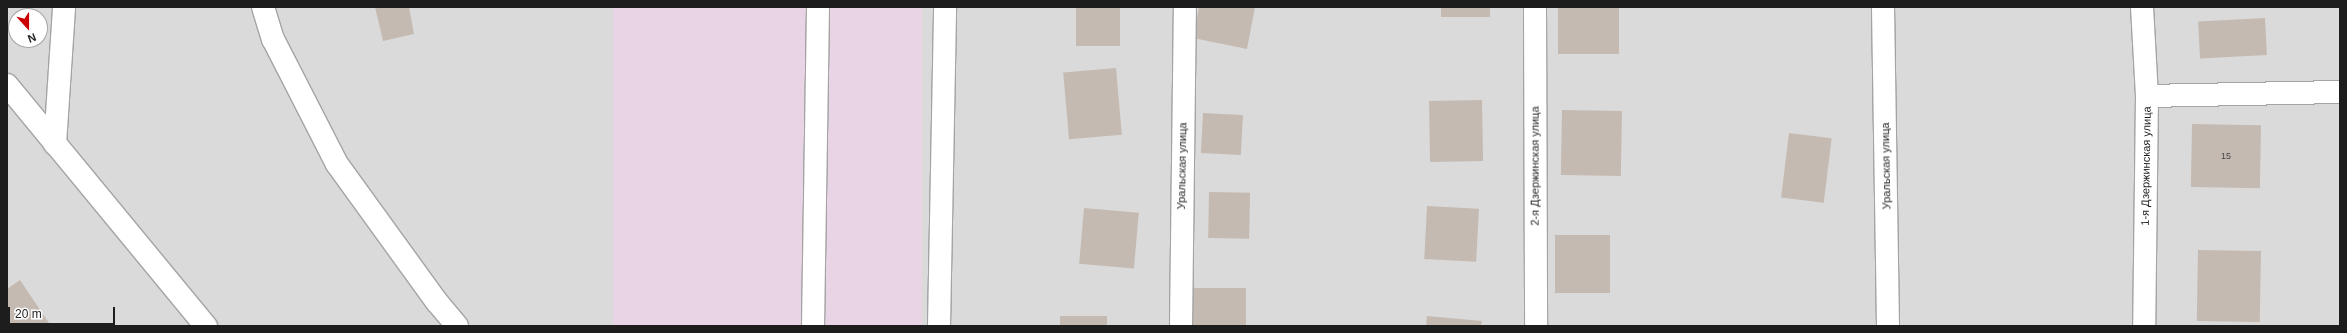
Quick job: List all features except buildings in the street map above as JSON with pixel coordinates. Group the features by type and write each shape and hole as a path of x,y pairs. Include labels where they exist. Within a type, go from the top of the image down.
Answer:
{"street":[{"path":"55,144 64,7"},
{"path":"263,7 273,39 337,164 437,302 457,326"},
{"path":"813,326 818,7"},
{"path":"939,326 945,7"},
{"name":"Уральская улица","path":"1181,326 1185,7"},
{"name":"2-я Дзержинская улица","path":"1535,7 1536,326"},
{"name":"Уральская улица","path":"1883,7 1888,326"},
{"name":"1-я Дзержинская улица","path":"2142,7 2147,96 2144,326"},
{"path":"7,85 206,326"},
{"path":"2147,96 2340,92"}],"shaded area":[{"path":"7,7 2340,7 2340,326 7,326"},
{"path":"613,7 922,7 922,326 613,326"}]}
